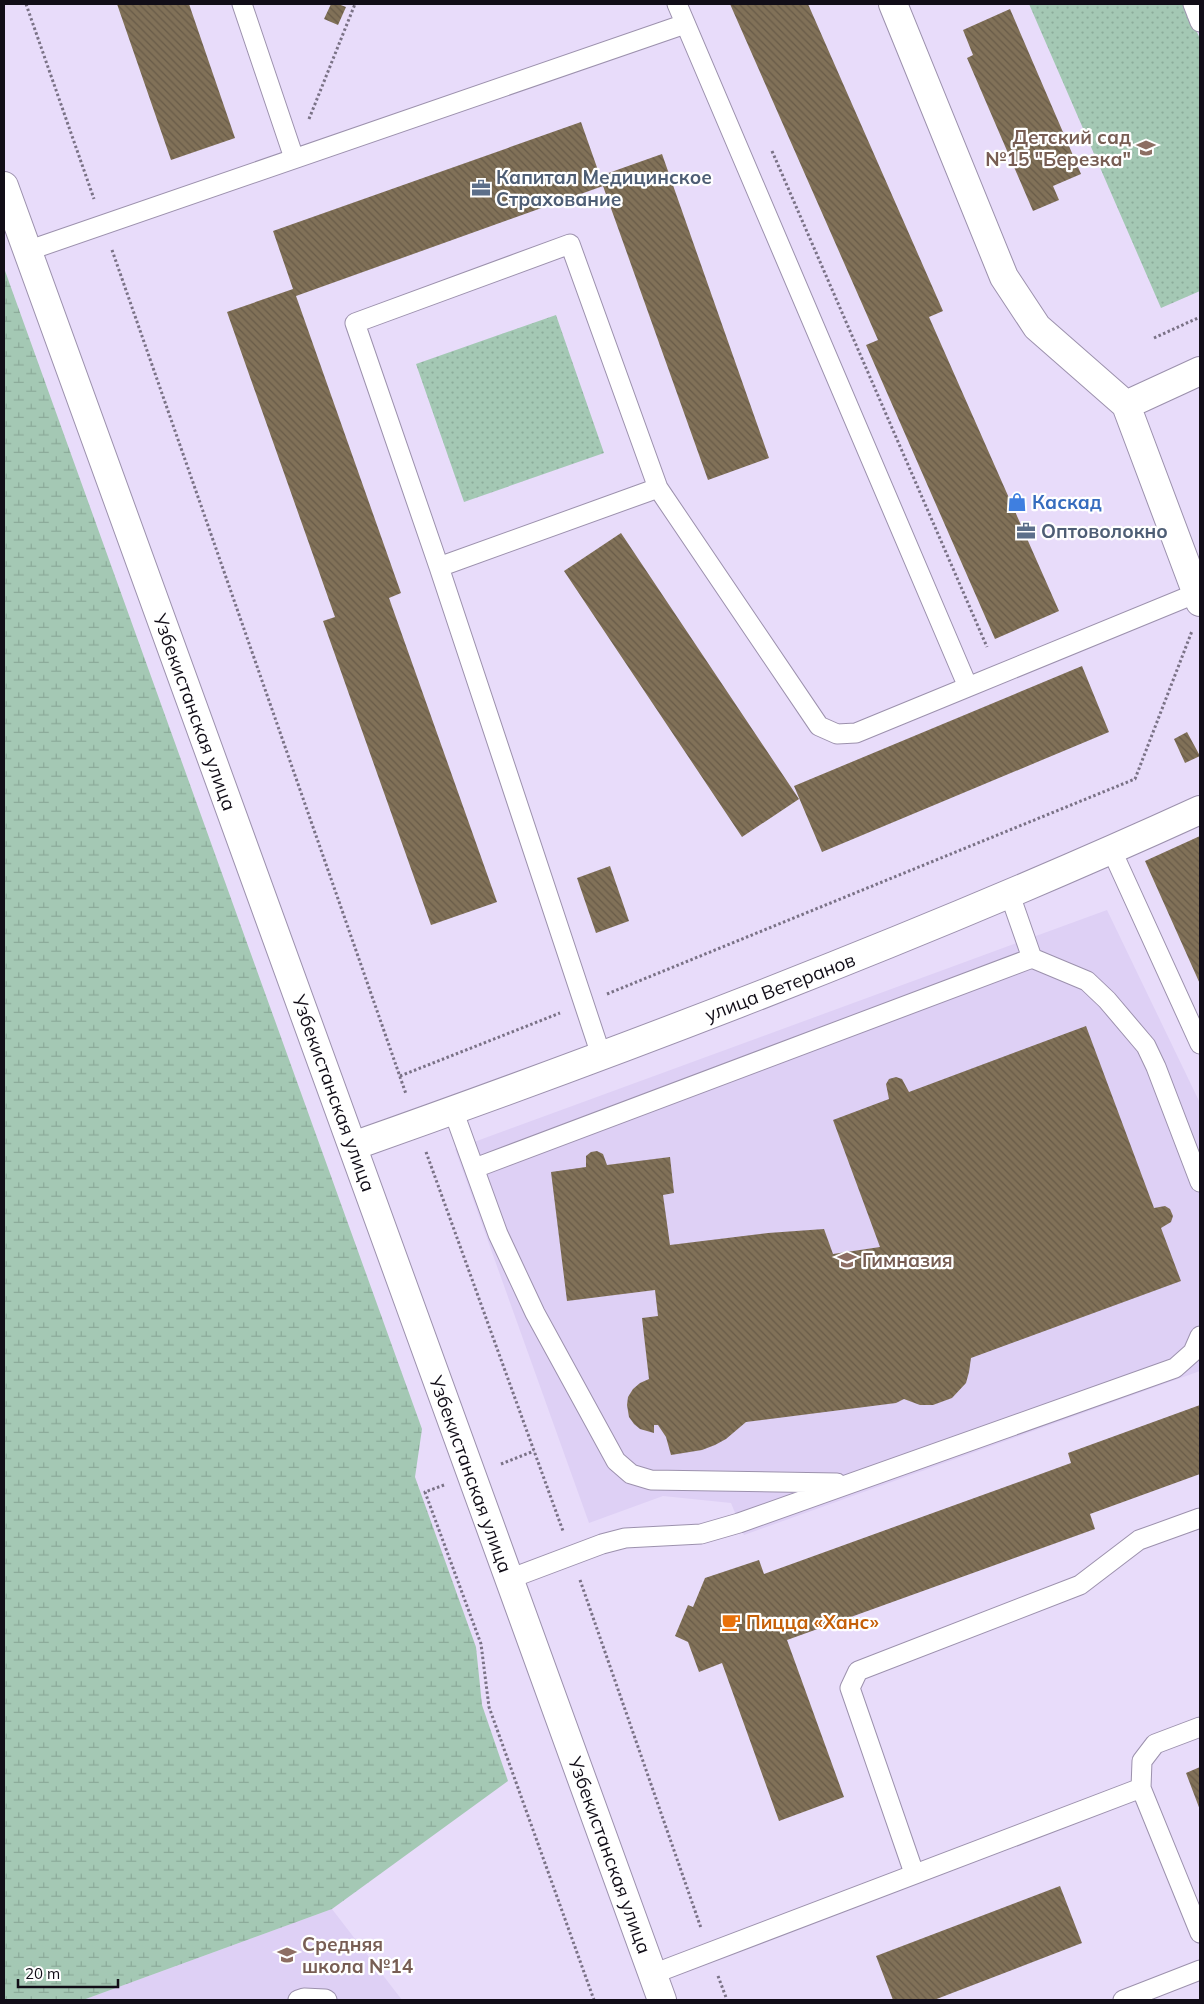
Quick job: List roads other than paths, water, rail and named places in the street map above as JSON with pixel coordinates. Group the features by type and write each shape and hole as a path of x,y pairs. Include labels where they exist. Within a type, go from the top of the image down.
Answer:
{"main road":[{"path":"893,4 1004,278 1037,326 1126,405 1197,607"},
{"name":"Узбекистанская улица","path":"4,186 662,2000"},
{"path":"1126,405 1200,371"},
{"name":"улица Ветеранов","path":"353,1146 780,987 1010,895 1200,810"}],"lane":[{"path":"242,4 294,158"},
{"path":"677,4 968,687"},
{"path":"1193,4 1200,22"},
{"path":"27,251 685,24"},
{"path":"601,1055 439,567 355,323 570,244 658,488 819,726 837,734 856,733 968,687 1197,607"},
{"path":"439,567 658,488"},
{"path":"1112,851 1200,1044"},
{"path":"1010,895 1032,958"},
{"path":"475,1168 1032,958 1087,982 1107,1000 1146,1046 1156,1067 1200,1182"},
{"path":"453,1110 498,1234 535,1313 616,1461 631,1474 650,1480 851,1483"},
{"path":"1175,1368 1193,1352 1200,1336"},
{"path":"509,1579 602,1544 625,1538 701,1534 739,1523 1200,1359"},
{"path":"914,1873 850,1688 858,1671 1080,1585 1139,1540 1200,1518"},
{"path":"1200,1727 1155,1744 1142,1761 1141,1788 1200,1933"},
{"path":"653,1974 1141,1788"},
{"path":"1123,2000 1200,1970"},
{"path":"298,2000 304,1998 327,2000"}],"place":[{"name":"Детский сад №15 \"Березка\"","path":"1146,148"},
{"name":"Капитал Медицинское Страхование","path":"481,188"},
{"name":"Каскад","path":"1017,502"},
{"name":"Оптоволокно","path":"1026,531"},
{"name":"Гимназия","path":"847,1260"},
{"name":"Пицца «Ханс»","path":"731,1622"},
{"name":"Средняя школа №14","path":"287,1955"}]}
